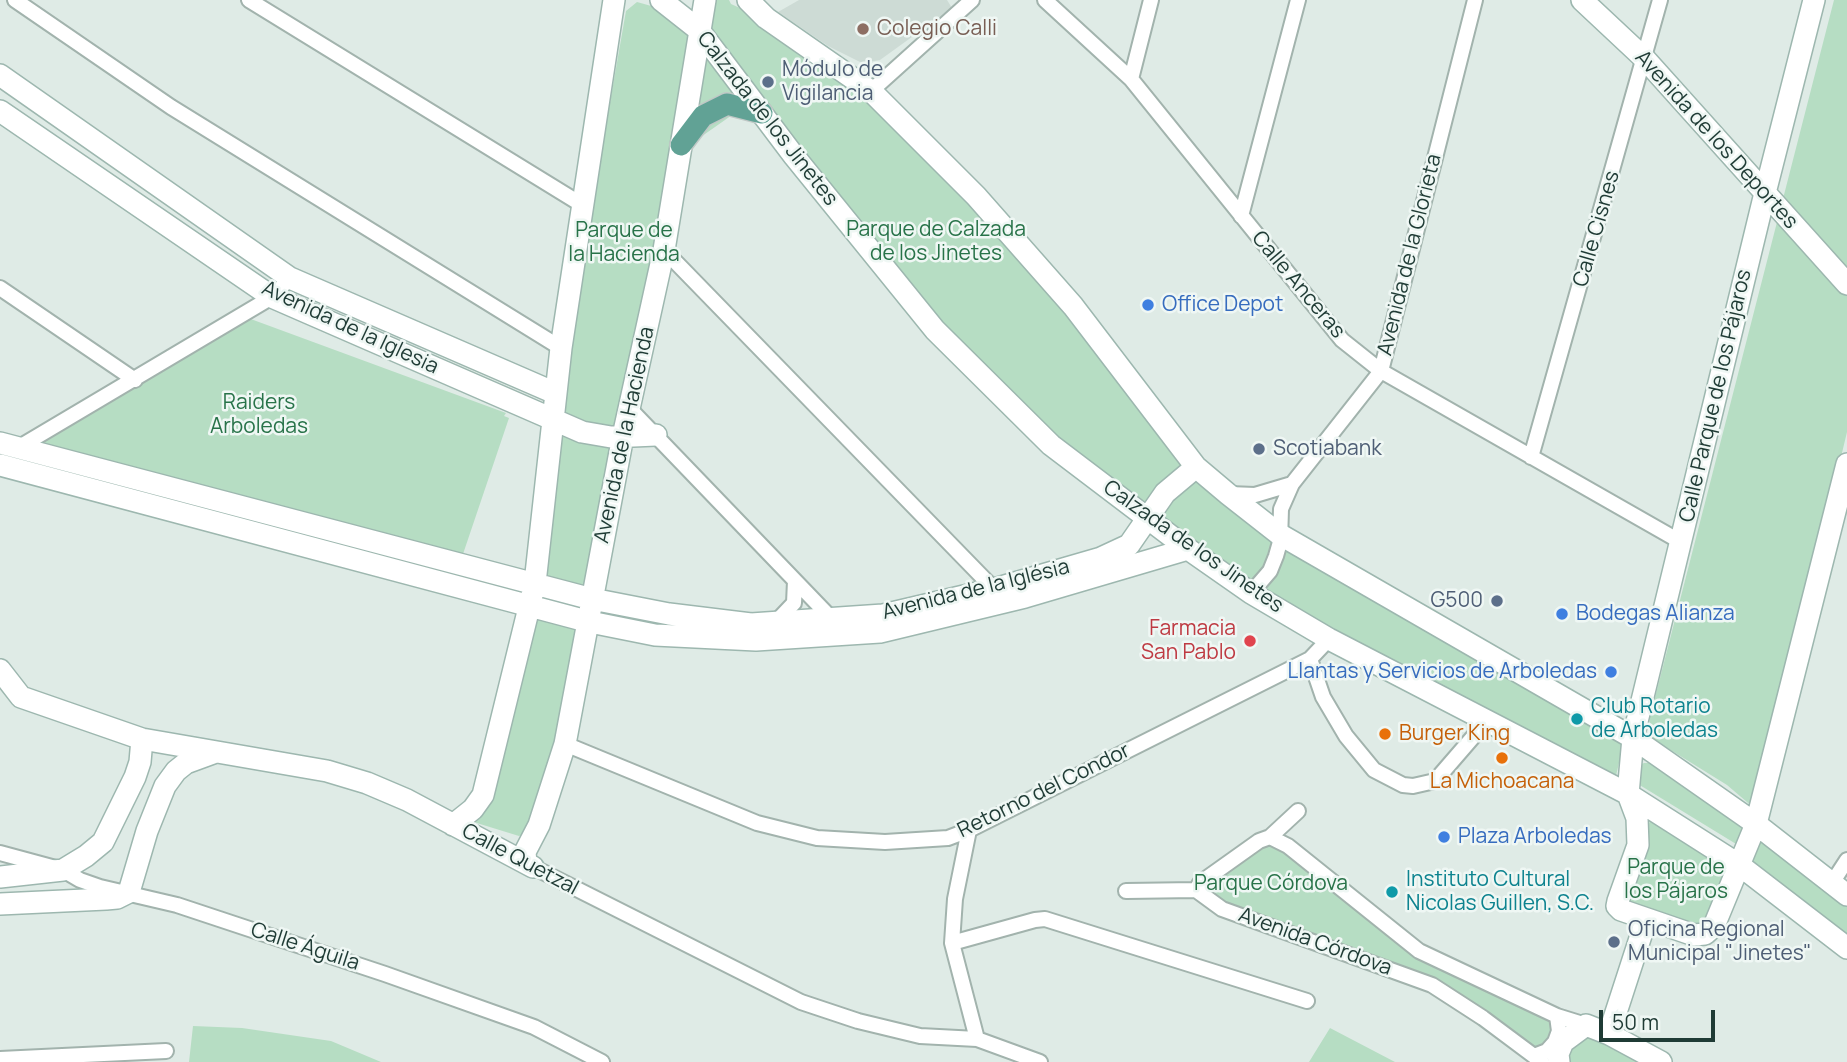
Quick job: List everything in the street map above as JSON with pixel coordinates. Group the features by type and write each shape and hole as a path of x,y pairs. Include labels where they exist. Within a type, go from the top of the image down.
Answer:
{"main road":[{"path":"681,145 702,116 727,104 762,113"}],"street":[{"path":"15,0 171,107 561,348"},
{"path":"249,0 584,206"},
{"path":"453,825 473,809 483,795 535,583 561,348 614,0"},
{"name":"Calzada de los Jinetes","path":"661,0 699,30 794,156 935,330 1051,444 1188,549 1251,593 1329,639 1628,794 1738,864 1847,948"},
{"name":"Avenida de la Hacienda","path":"529,865 525,852 538,825 565,744 590,622 623,436 664,250 705,0"},
{"path":"748,0 765,18 871,91 976,196 1073,306 1196,467 1279,534 1633,738 1756,824 1839,888 1847,860"},
{"path":"871,91 972,0"},
{"name":"Calle Anceras","path":"1045,0 1131,79 1342,340 1381,371 1681,542"},
{"path":"1131,79 1151,0"},
{"path":"1241,216 1298,0"},
{"name":"Avenida de la Glorieta","path":"1251,593 1270,570 1280,542 1281,509 1292,484 1381,371 1475,0"},
{"name":"Avenida de los Deportes","path":"1582,0 1645,60 1847,284"},
{"name":"Calle Cisnes","path":"1531,457 1660,0"},
{"name":"Calle Parque de los Pájaros","path":"1628,794 1633,738 1814,0"},
{"name":"Avenida de la Iglesia","path":"0,75 290,278 555,393"},
{"name":"Avenida de la Iglesia","path":"0,111 272,297 582,432 597,436 656,435"},
{"path":"664,250 994,589"},
{"path":"232,268 257,254"},
{"path":"6,448 135,380 272,297 290,278"},
{"path":"0,288 135,380"},
{"path":"630,409 831,618"},
{"path":"6,448 592,599"},
{"path":"1628,794 1637,818 1638,845 1617,906 1646,920 1694,935 1706,934 1714,926 1756,824 1847,464"},
{"path":"0,466 590,622"},
{"name":"Avenida de la Iglésia","path":"592,599 751,624 883,615 994,589 1101,558 1129,545 1165,493 1196,467"},
{"path":"1228,494 1255,495 1292,484"},
{"name":"Avenida de la Iglésia","path":"590,622 655,635 756,640 880,632 1026,597 1188,549"},
{"path":"776,622 794,603 795,581"},
{"name":"Retorno del Condor","path":"565,744 757,823 817,838 886,842 948,838 969,831 1310,659 1329,639"},
{"path":"1310,659 1323,697 1346,736 1374,770 1403,785 1413,786 1435,781 1486,722"},
{"path":"0,670 21,696"},
{"path":"0,690 21,696"},
{"name":"Calle Quetzal","path":"21,696 142,739 327,771 354,779 407,800 529,865 801,1002 858,1021 920,1036 977,1039 1040,1062"},
{"path":"0,877 63,870 103,842 141,762 142,739"},
{"path":"0,904 117,898 129,892 165,786 186,763 218,751"},
{"path":"1126,891 1196,890 1200,883 1259,841 1270,837 1298,811"},
{"path":"969,831 955,900 952,943 977,1039"},
{"name":"Avenida Córdova","path":"1270,837 1288,846 1419,951 1557,1016 1609,1034 1661,1062"},
{"name":"Calle Águila","path":"0,853 63,870 100,887 129,892 203,913 385,974 534,1027 602,1062"},
{"name":"Avenida Córdova","path":"1196,890 1222,909 1432,985 1483,1018 1538,1059"},
{"path":"952,943 1045,919 1307,1002"},
{"path":"1609,1034 1646,920"},
{"path":"1538,1059 1555,1042 1559,1031 1557,1016"},
{"path":"1559,1062 1558,1054 1563,1042 1586,1026"},
{"path":"0,1059 166,1051"}],"shaded area":[{"name":"Colegio Calli","path":"799,0 947,0 952,8 880,60 862,63 828,46 778,12"}],"green space":[{"name":"Parque de Calzada de los Jinetes","path":"705,0 729,0 731,4 764,19 870,93 974,197 1194,470 1627,741 1622,750 1615,780 1330,637 1052,444 761,127 735,113 685,148"},
{"name":"Parque de los Pájaros","path":"1834,0 1847,0 1847,432 1764,778 1754,808 1727,785 1648,736 1650,717"},
{"name":"Parque de la Hacienda","path":"637,2 662,9 696,31 621,434 555,417 626,11"},
{"name":"Raiders Arboledas","path":"248,318 506,413 504,416 509,418 463,554 28,449"},
{"path":"553,421 619,440 590,596 537,582"},
{"path":"533,612 586,625 562,743 526,834 519,836 467,820"},
{"name":"Parque de los Pájaros","path":"1652,763 1752,829 1741,847 1638,784 1640,765"},
{"name":"Parque de los Pájaros","path":"1651,818 1732,867 1703,930 1619,905"},
{"path":"1759,830 1847,896 1847,944 1746,865"},
{"name":"Parque Córdova","path":"1270,838 1418,951 1556,1017 1557,1031 1534,1054 1433,984 1223,909 1202,884"},
{"path":"193,1026 242,1028 331,1041 381,1062 189,1062"},
{"path":"1330,1028 1395,1062 1309,1062"},
{"path":"1587,1028 1656,1062 1565,1062 1567,1044"}],"place":[{"name":"Colegio Calli","path":"863,29"},
{"name":"Módulo de Vigilancia","path":"768,82"},
{"name":"Office Depot","path":"1148,305"},
{"name":"Scotiabank","path":"1259,449"},
{"name":"G500","path":"1497,601"},
{"name":"Bodegas Alianza","path":"1562,614"},
{"name":"Farmacia San Pablo","path":"1250,641"},
{"name":"Llantas y Servicios de Arboledas","path":"1611,672"},
{"name":"Club Rotario de Arboledas","path":"1577,719"},
{"name":"Burger King","path":"1385,734"},
{"name":"La Michoacana","path":"1502,758"},
{"name":"Plaza Arboledas","path":"1444,837"},
{"name":"Instituto Cultural Nicolas Guillen, S.C.","path":"1392,892"},
{"name":"Oficina Regional Municipal \"Jinetes\"","path":"1614,942"}]}
